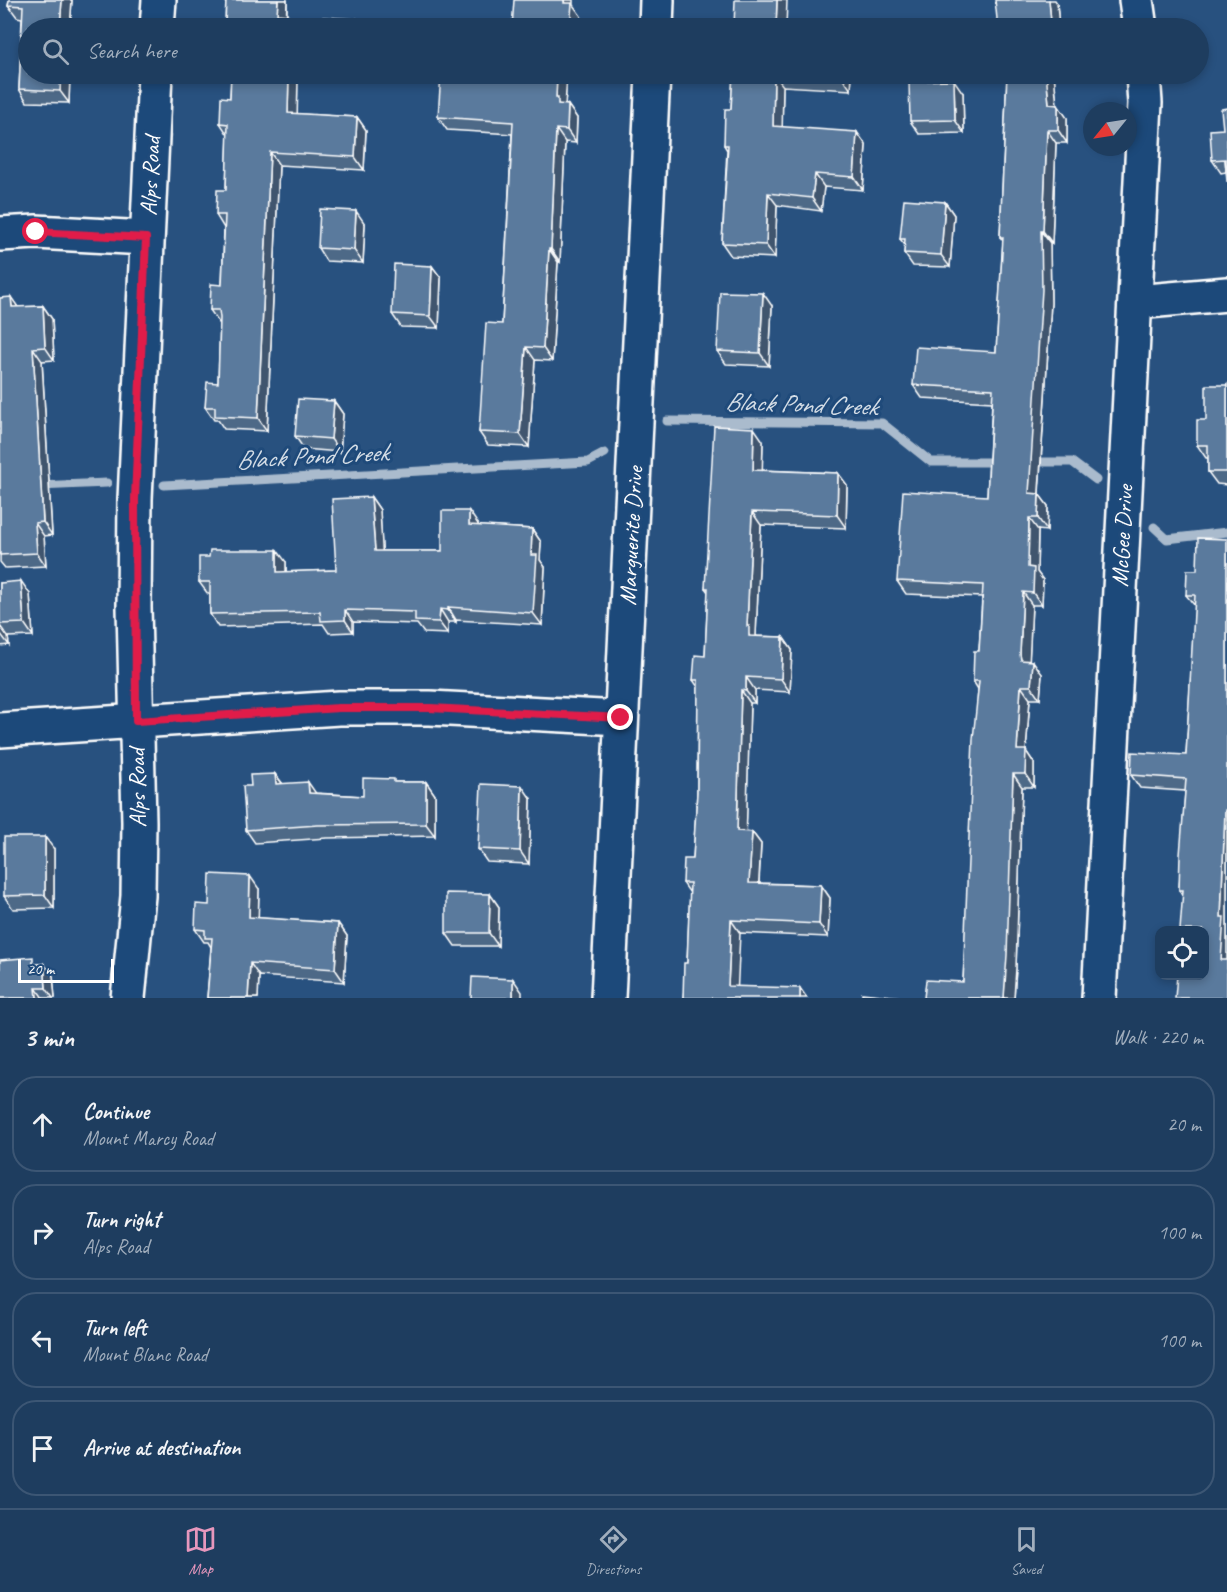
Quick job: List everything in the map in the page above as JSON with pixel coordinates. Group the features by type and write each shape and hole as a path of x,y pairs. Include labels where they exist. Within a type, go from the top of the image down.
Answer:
{"street":[{"path":"158,18 159,0"},
{"path":"656,18 657,0"},
{"path":"1136,0 1139,18"},
{"name":"Alps Road","path":"128,998 138,896 135,499 154,84"},
{"name":"Marguerite Drive","path":"608,998 653,84"},
{"name":"McGee Drive","path":"1099,998 1136,302 1145,103 1144,84"},
{"path":"0,234 36,232 146,238"},
{"path":"1136,302 1227,294"},
{"path":"0,730 351,708 430,708 621,718"}],"building":[{"path":"9,0 62,0 61,18 22,18 23,6 8,5"},
{"path":"226,0 278,0 277,14 288,15 288,18 225,18"},
{"path":"514,0 564,0 564,3 572,3 571,18 513,18"},
{"path":"735,0 777,0 776,18 734,18"},
{"path":"995,0 1049,0 1051,18 997,18"},
{"path":"19,84 60,84 60,91 19,89"},
{"path":"231,84 289,84 288,113 357,117 355,157 270,152 258,418 215,416 215,407 205,407 207,382 218,383 220,318 219,310 210,310 211,284 222,285 225,215 216,215 217,190 226,190 228,124 220,123 221,97 230,98"},
{"path":"440,84 557,84 558,104 568,105 567,130 556,129 551,249 549,249 543,348 526,347 520,434 479,432 486,323 502,324 513,122 438,117"},
{"path":"732,84 774,84 773,126 857,132 854,177 815,174 812,198 768,193 766,245 722,243 728,145 724,145 725,109 731,109"},
{"path":"909,84 954,84 955,120 910,121"},
{"path":"1007,84 1047,84 1049,104 1058,105 1058,130 1047,130 1043,231 1041,231 1042,290 1029,493 1039,494 1038,518 1029,518 1028,567 1034,568 1033,593 1023,592 1020,654 1021,660 1033,661 1031,686 1021,686 1017,750 1026,750 1025,774 1013,774 1004,998 924,998 926,980 963,982 973,739 979,681 973,681 974,651 979,651 983,585 897,581 903,491 987,496 993,389 913,385 916,347 996,352 1003,237 1000,237"},
{"path":"1227,108 1227,182 1225,159 1212,160 1210,130 1223,129 1221,109"},
{"path":"904,199 945,202 941,255 904,253 905,239 900,239"},
{"path":"320,209 356,211 354,250 318,248"},
{"path":"394,264 432,266 430,316 392,314"},
{"path":"720,292 763,293 760,353 717,351"},
{"path":"11,297 12,307 43,306 45,347 33,348 43,522 35,523 37,553 0,555 0,298"},
{"path":"1206,385 1227,385 1227,472 1208,472 1208,445 1197,445 1197,420 1206,420"},
{"path":"298,399 334,401 331,439 295,436"},
{"path":"714,426 754,428 753,470 838,473 837,515 752,512 747,626 749,626 749,636 783,637 781,679 746,677 746,691 741,690 737,831 752,832 749,883 821,885 819,924 731,920 728,986 800,988 800,998 683,998 684,963 687,963 690,883 683,883 684,859 693,859 697,792 698,680 693,680 695,655 705,656 708,588 705,588"},
{"path":"371,497 375,551 442,551 442,511 469,511 469,525 532,529 531,555 537,555 533,613 448,607 448,610 440,609 439,622 415,621 415,612 345,610 345,620 321,621 320,612 210,614 210,582 199,582 199,557 209,557 210,550 277,550 277,572 336,570 332,499"},
{"path":"1198,538 1227,539 1227,810 1225,810 1221,917 1224,917 1221,960 1227,960 1227,998 1175,998 1177,980 1209,980 1209,926 1180,926 1183,890 1179,890 1180,855 1186,779 1131,775 1132,752 1186,755 1195,595 1186,595 1187,570 1197,570"},
{"path":"21,581 24,623 0,624 0,583"},
{"path":"275,774 276,784 308,782 309,793 363,796 363,778 394,779 394,782 426,782 426,824 318,825 246,830 243,786 251,786 250,775"},
{"path":"481,784 522,786 520,851 478,849"},
{"path":"4,837 45,837 45,895 4,896"},
{"path":"210,874 250,876 249,917 338,923 335,969 250,963 248,998 207,998 212,938 205,938 205,930 195,929 196,904 209,905"},
{"path":"446,893 490,894 489,933 446,933"},
{"path":"33,957 33,964 44,964 46,988 36,988 37,998 0,998 0,960"},
{"path":"472,977 513,979 513,998 471,998"},
{"path":"862,993 912,998 862,998"}],"waterway":[{"name":"Black Pond Creek","path":"667,421 882,423 931,462 1000,462"},
{"name":"Black Pond Creek","path":"164,485 588,462 605,453"},
{"name":"Black Pond Creek","path":"1028,462 1072,462 1096,480"},
{"name":"Black Pond Creek","path":"38,486 107,483"},
{"name":"Black Pond Creek","path":"1154,527 1167,539 1227,532"}],"route":[{"path":"36,232 146,238 135,499 136,721 339,708 430,708 621,718"}]}
